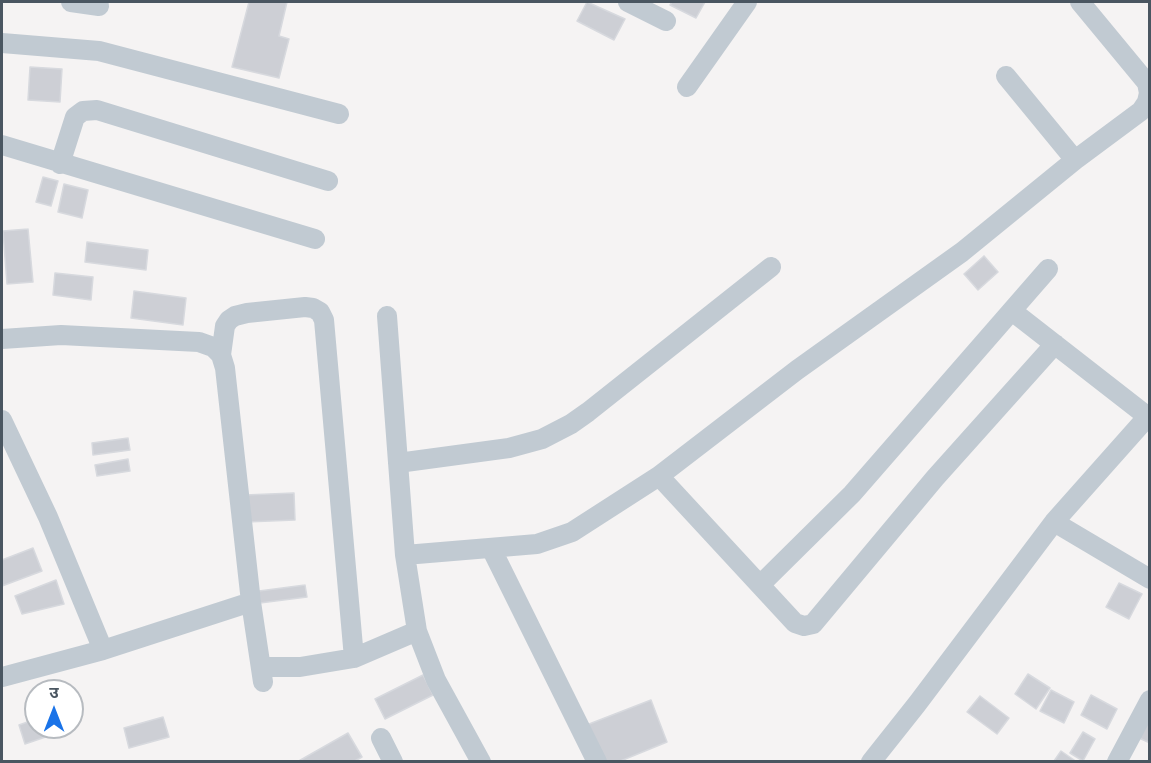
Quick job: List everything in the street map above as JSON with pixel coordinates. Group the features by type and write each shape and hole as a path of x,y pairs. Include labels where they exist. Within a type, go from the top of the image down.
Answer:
{"street":[{"path":"71,2 99,6"},
{"path":"628,2 666,21"},
{"path":"687,87 747,2"},
{"path":"405,555 537,544 572,532 659,476 797,370 962,252 1075,160 1141,111 1147,102 1149,93 1147,83 1080,2"},
{"path":"2,43 99,51 339,114"},
{"path":"1006,76 1075,160"},
{"path":"60,164 75,117 83,111 97,110 328,181"},
{"path":"2,145 315,239"},
{"path":"398,463 510,448 542,440 588,412 771,267"},
{"path":"761,584 852,494 1048,268"},
{"path":"354,658 324,320 320,312 305,307 235,316 225,326 221,355 225,368 251,602 262,674 354,658 417,631"},
{"path":"871,762 917,705 1054,522 1148,415 1012,310"},
{"path":"387,316 405,555 417,631 436,680 481,762"},
{"path":"2,339 61,334 199,342 213,347 221,355"},
{"path":"659,476 795,623 804,626 813,624 935,478 1055,344"},
{"path":"2,420 48,518 103,651"},
{"path":"1054,522 1149,579"},
{"path":"491,548 597,762"},
{"path":"2,677 103,651 251,602"},
{"path":"1118,762 1149,700"},
{"path":"381,738 393,762"}],"building":[{"path":"249,2 287,2 279,36 289,39 279,78 232,67"},
{"path":"587,2 625,19 614,40 577,21"},
{"path":"672,2 705,2 696,18 670,5"},
{"path":"30,67 62,69 60,102 28,100"},
{"path":"43,177 58,181 51,206 36,202"},
{"path":"64,184 88,190 82,218 58,212"},
{"path":"28,229 33,282 7,284 3,231"},
{"path":"87,242 148,250 146,270 85,262"},
{"path":"984,256 998,272 978,290 964,274"},
{"path":"55,273 93,277 91,300 53,295"},
{"path":"134,291 186,298 183,325 131,318"},
{"path":"128,438 130,450 93,455 92,443"},
{"path":"128,459 130,471 97,476 95,465"},
{"path":"294,493 295,520 246,522 245,495"},
{"path":"33,548 42,571 2,586 2,560"},
{"path":"56,580 64,604 22,614 15,596"},
{"path":"1119,583 1142,594 1129,619 1106,607"},
{"path":"305,585 307,597 260,603 259,591"},
{"path":"1028,674 1050,688 1036,709 1015,694"},
{"path":"423,675 433,695 385,719 375,699"},
{"path":"1051,690 1074,702 1064,723 1040,711"},
{"path":"1091,695 1117,709 1107,729 1081,715"},
{"path":"980,696 1009,718 997,734 967,712"},
{"path":"651,700 667,742 618,762 598,762 584,726"},
{"path":"163,717 169,737 129,748 124,728"},
{"path":"1150,718 1150,743 1139,738"},
{"path":"24,723 24,739 40,739 25,744 19,725"},
{"path":"1083,732 1095,739 1083,761 1070,753"},
{"path":"348,733 362,757 353,762 297,762"},
{"path":"1061,751 1077,762 1054,761"}]}
